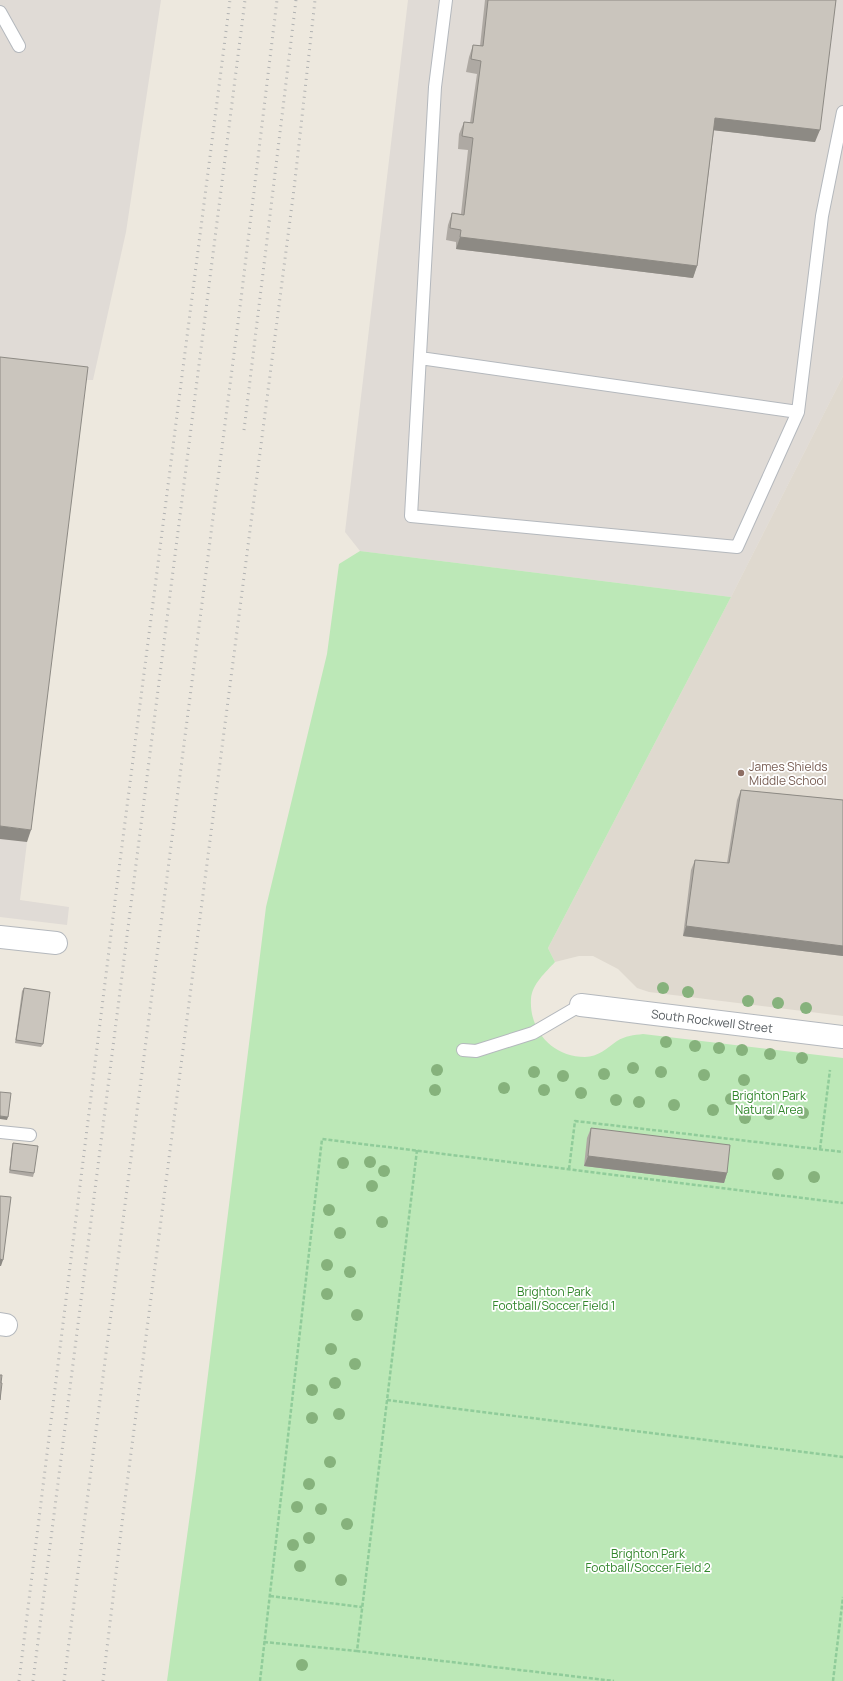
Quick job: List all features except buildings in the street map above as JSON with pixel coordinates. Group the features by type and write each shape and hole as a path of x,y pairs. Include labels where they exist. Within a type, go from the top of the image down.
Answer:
{"street":[{"path":"0,937 56,943"},
{"name":"South Rockwell Street","path":"581,1006 843,1037"}],"lane":[{"path":"446,0 435,87 411,516 737,547 798,412 822,216 843,112"},
{"path":"0,12 19,46"},
{"path":"420,358 798,412"},
{"path":"463,1050 476,1051 533,1033 581,1006"},
{"path":"0,1132 30,1135"}],"path":[{"path":"820,1149 830,1070"},
{"path":"569,1169 575,1121 843,1152"},
{"path":"260,1681 322,1139 843,1203"},
{"path":"357,1651 417,1150"},
{"path":"387,1400 843,1457"},
{"path":"270,1596 362,1607"},
{"path":"833,1681 843,1597"},
{"path":"264,1642 357,1651 614,1681"}],"shaded area":[{"path":"0,0 161,0 126,232 93,380 83,380 20,900 69,907 67,925 0,917"},
{"path":"408,0 843,0 843,376 731,597 360,551 345,532"},
{"name":"James Shields Middle School","path":"843,376 843,1016 649,992 637,988 618,969 593,956 579,956 555,962 548,948 731,597"}],"green space":[{"path":"360,551 731,597 548,948 555,962 534,988 531,999 531,1011 534,1022 545,1040 553,1047 573,1056 590,1057 602,1052 620,1039 643,1034 843,1058 843,1681 167,1681 196,1471 266,907 327,654 339,564"}],"railway":[{"path":"19,1681 119,869 230,0"},
{"path":"33,1681 245,0"},
{"path":"64,1681 241,299 277,0"},
{"path":"244,430 296,0"},
{"path":"103,1681 123,1515 294,189 315,0"}],"place":[{"name":"James Shields Middle School","path":"741,773"}],"park label":[{"name":"Brighton Park Natural Area","path":"769,1102"},
{"name":"Brighton Park Football/Soccer Field 1","path":"554,1298"},
{"name":"Brighton Park Football/Soccer Field 2","path":"648,1560"}]}
